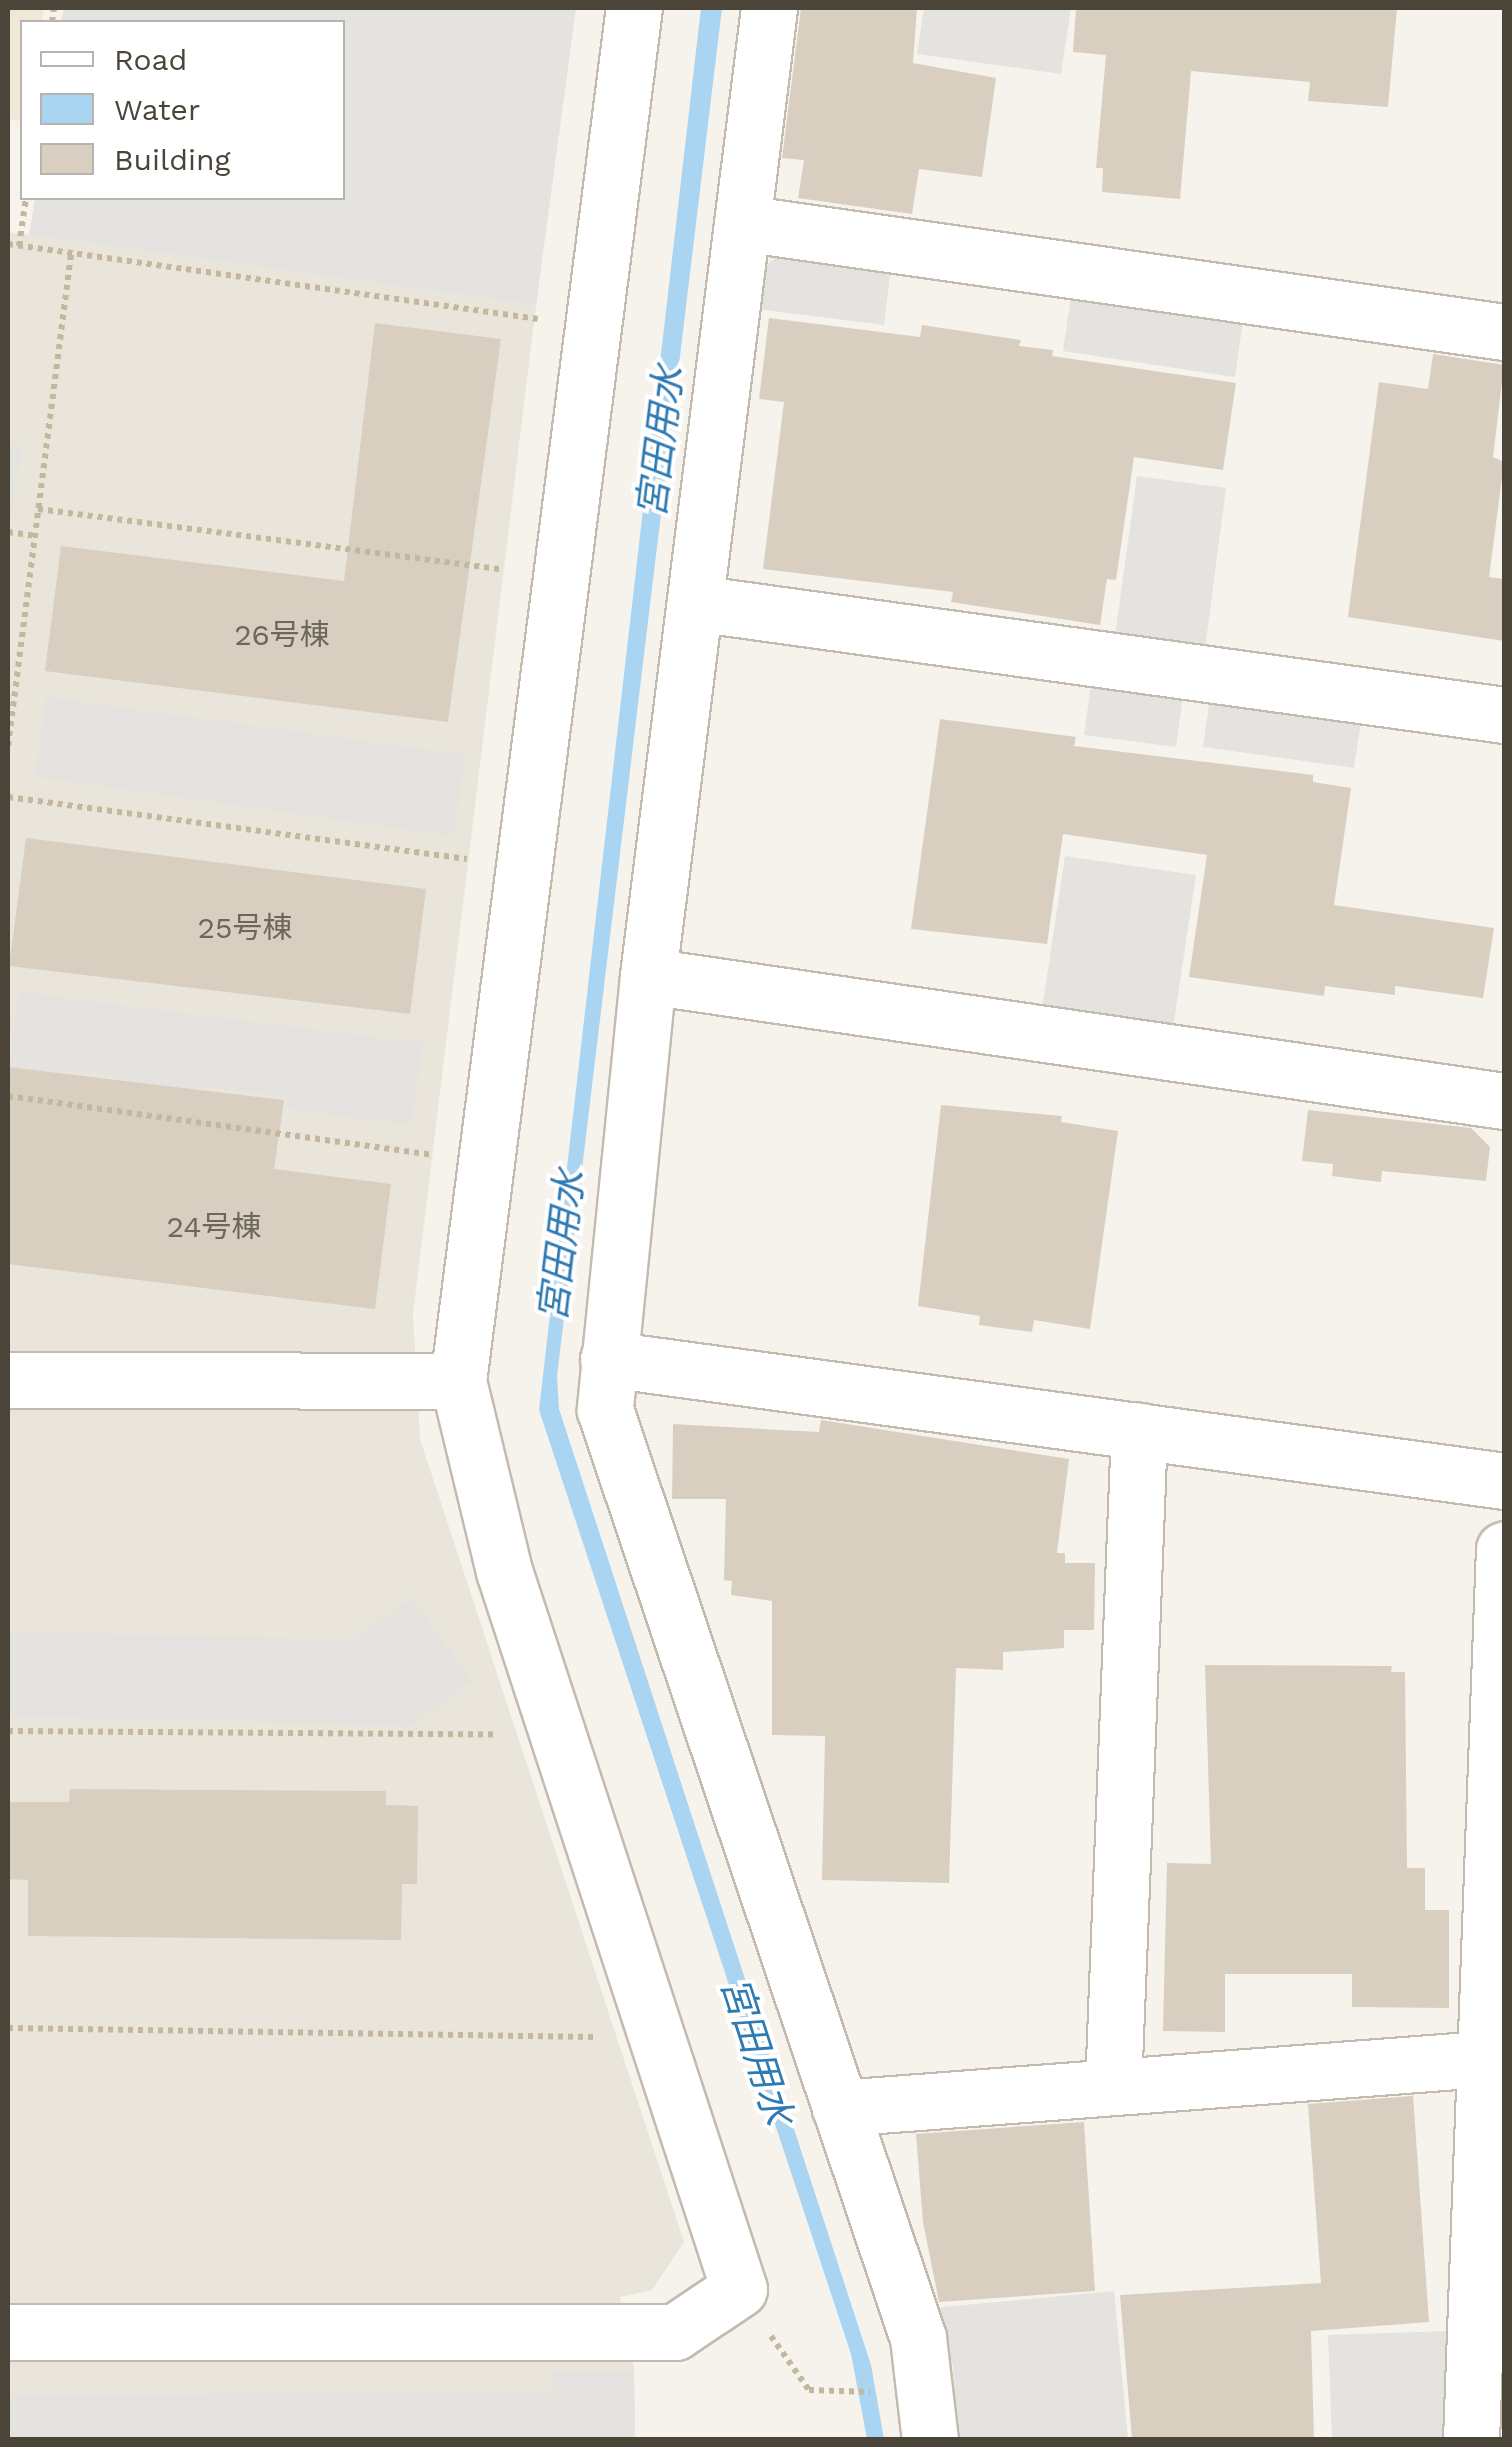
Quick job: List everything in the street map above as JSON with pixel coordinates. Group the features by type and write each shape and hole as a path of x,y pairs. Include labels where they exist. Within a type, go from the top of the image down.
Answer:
{"street":[{"path":"8,2332 675,2332 739,2289 504,1571 458,1381 634,8"},
{"path":"770,8 648,976 605,1410 918,2338 930,2440"},
{"path":"742,223 1504,332"},
{"path":"695,604 1504,715"},
{"path":"648,976 1504,1102"},
{"path":"608,1359 1504,1481"},
{"path":"8,1380 458,1381"},
{"path":"1113,2088 1138,1431"},
{"path":"1472,2440 1504,1550"},
{"path":"840,2108 1483,2059"}],"path":[{"path":"20,246 26,200"},
{"path":"8,244 594,327"},
{"path":"8,746 71,252"},
{"path":"38,509 561,576"},
{"path":"8,532 35,536"},
{"path":"8,797 524,866"},
{"path":"8,1096 486,1163"},
{"path":"8,1731 557,1734"},
{"path":"8,2028 657,2038"},
{"path":"739,2289 808,2390 847,2393"}],"shaded area":[{"path":"8,8 44,8 42,20 20,20 20,121 8,119"},
{"path":"64,8 576,8 536,306 29,235 35,200 345,200 345,20 61,20"},
{"path":"924,8 1071,8 1061,74 917,54"},
{"path":"8,232 536,306 413,1314 420,1439 684,2242 652,2290 620,2297 634,2367 635,2439 8,2440"},
{"path":"780,254 891,268 884,325 757,309 763,268"},
{"path":"1071,297 1243,321 1235,377 1063,351"},
{"path":"8,442 22,445 10,523 8,523"},
{"path":"1137,476 1226,488 1205,648 1115,636"},
{"path":"1091,683 1183,696 1176,747 1084,735"},
{"path":"46,697 466,755 453,836 35,777"},
{"path":"1210,698 1361,721 1354,768 1203,747"},
{"path":"1065,856 1196,875 1173,1028 1042,1009"},
{"path":"19,992 422,1043 412,1125 287,1109 288,1097 198,1086 195,1102 125,1094 126,1077 61,1069 59,1082 8,1076"},
{"path":"412,1598 472,1681 409,1726 8,1716 8,1632 355,1639"},
{"path":"1114,2291 1128,2439 958,2439 953,2366 932,2308"},
{"path":"1450,2331 1445,2439 1332,2439 1328,2335"},
{"path":"634,2371 635,2439 8,2439 8,2396 553,2391 554,2372"}],"water":[{"name":"宮田用水","path":"701,8 722,8 557,1376 559,1409 871,2365 884,2439 867,2439 851,2354 539,1410"}],"building":[{"path":"801,8 917,8 913,63 996,78 982,177 919,169 912,214 798,198 804,160 782,158"},
{"path":"1076,8 1397,8 1388,107 1308,101 1310,82 1191,71 1180,199 1102,192 1103,168 1096,168 1106,55 1073,52"},
{"path":"769,318 920,337 922,325 1021,340 1019,346 1053,350 1052,356 1236,383 1223,470 1134,457 1116,580 1107,579 1100,625 951,602 953,592 763,569 784,402 759,399"},
{"path":"375,323 501,339 448,722 45,671 61,546 344,581"},
{"path":"1433,354 1504,365 1493,457 1504,462 1489,577 1504,579 1504,641 1348,617 1379,382 1428,389"},
{"path":"940,719 1076,737 1074,746 1313,775 1313,782 1351,788 1334,905 1494,928 1483,998 1395,986 1395,995 1325,986 1324,996 1189,977 1207,855 1063,834 1047,944 911,929"},
{"path":"26,838 426,889 410,1014 9,966"},
{"path":"8,1067 284,1100 274,1169 391,1184 375,1309 8,1264"},
{"path":"941,1105 1062,1116 1061,1122 1118,1131 1090,1329 1034,1320 1032,1332 979,1325 980,1316 918,1306"},
{"path":"1308,1110 1471,1128 1490,1147 1486,1181 1382,1171 1381,1182 1332,1176 1333,1164 1302,1161"},
{"path":"821,1420 1069,1459 1057,1553 1065,1553 1065,1563 1095,1563 1094,1630 1064,1630 1064,1648 1003,1652 1003,1670 956,1668 949,1883 822,1880 825,1736 772,1735 772,1601 731,1595 732,1581 724,1580 726,1499 672,1499 673,1424 819,1432"},
{"path":"1205,1665 1392,1666 1391,1672 1405,1672 1407,1868 1425,1868 1425,1910 1449,1910 1449,2008 1352,2007 1352,1974 1225,1974 1225,2032 1163,2031 1167,1863 1211,1864"},
{"path":"70,1789 386,1791 386,1805 418,1806 417,1884 402,1884 401,1940 28,1936 28,1880 8,1879 8,1802 69,1802"},
{"path":"1413,2096 1429,2322 1311,2331 1314,2440 1132,2440 1120,2295 1321,2283 1308,2104"},
{"path":"1084,2122 1095,2291 939,2302 923,2222 916,2134"}]}
